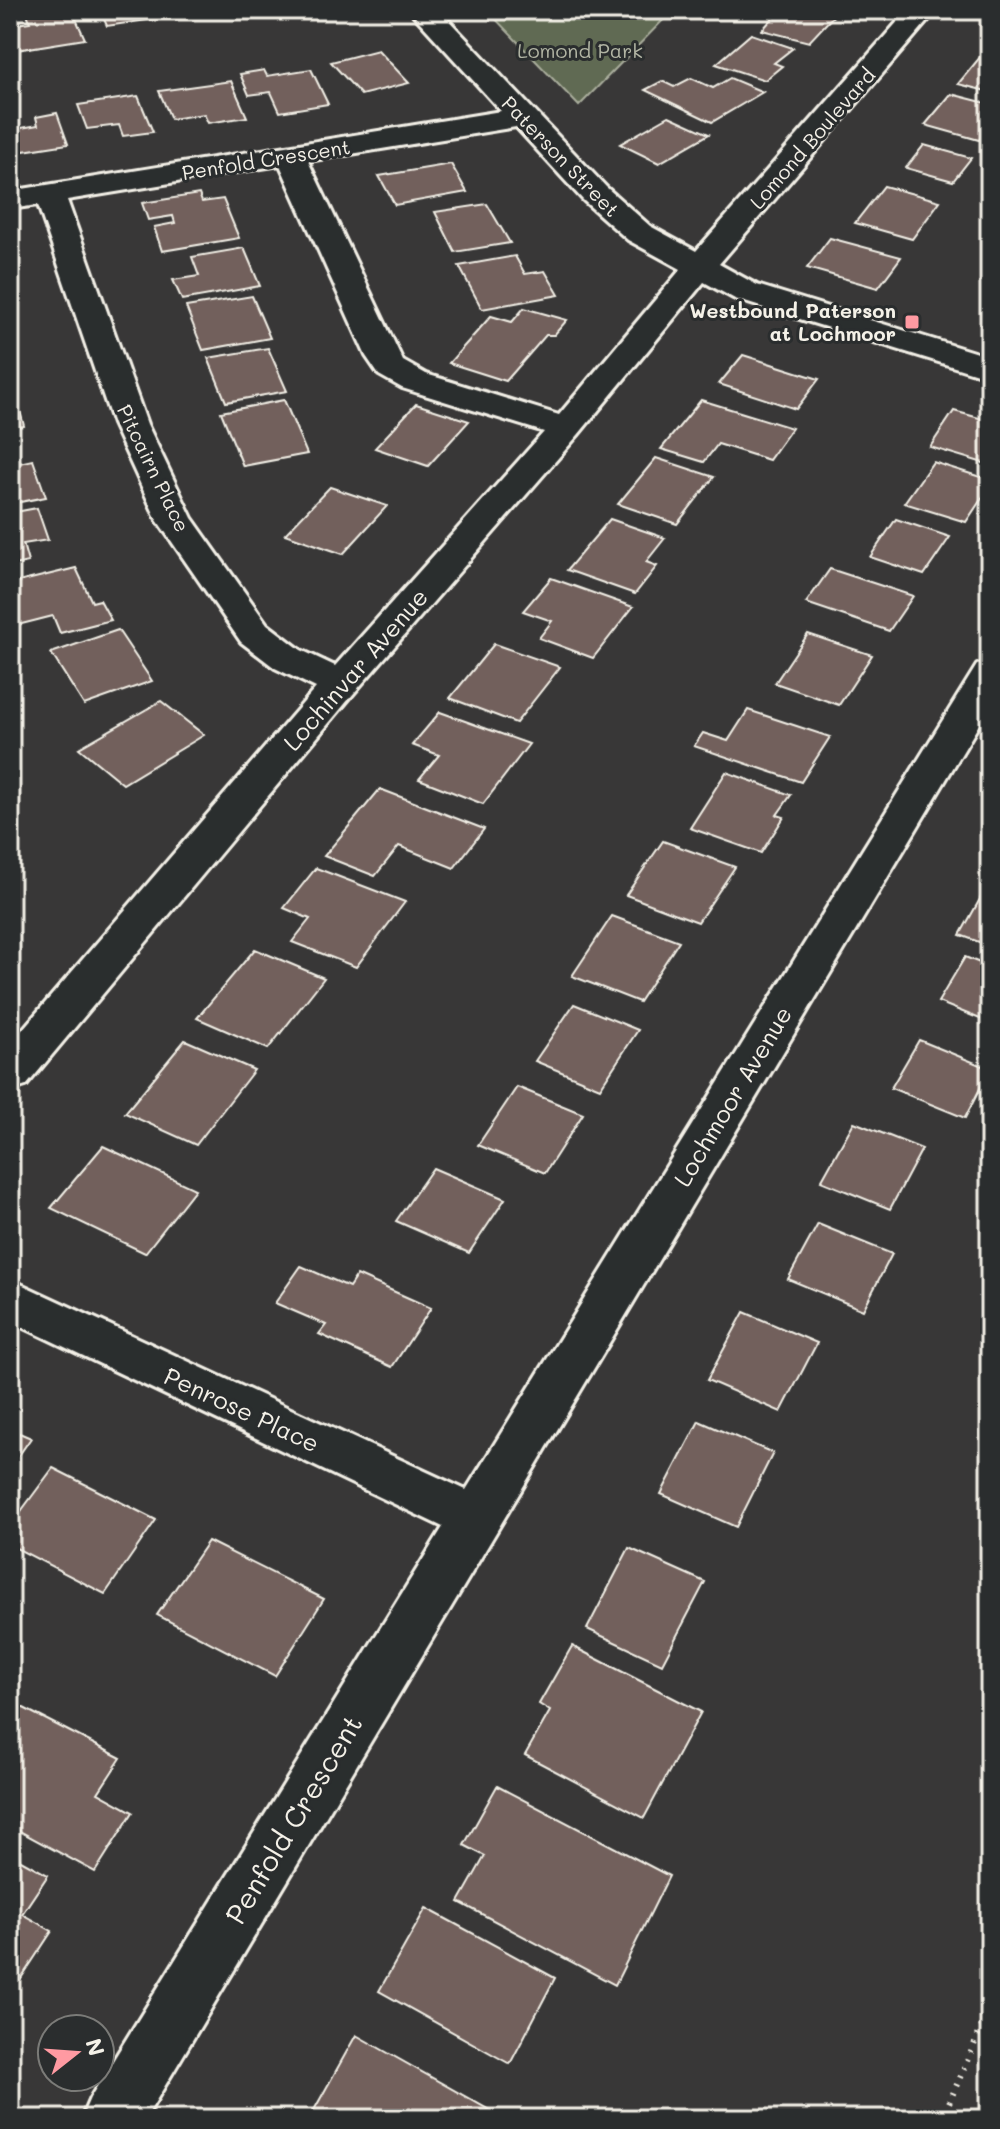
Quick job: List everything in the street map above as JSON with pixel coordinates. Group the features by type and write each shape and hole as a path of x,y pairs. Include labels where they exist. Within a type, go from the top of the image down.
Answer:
{"street":[{"name":"Paterson Street","path":"423,10 595,194 639,233 746,292 990,368"},
{"name":"Lomond Boulevard","path":"701,265 923,10"},
{"name":"Penfold Crescent","path":"10,200 522,117"},
{"path":"291,156 391,368 414,381 566,428"},
{"name":"Pitcairn Place","path":"49,193 130,424 175,520 254,633 288,659 340,684"},
{"name":"Lochinvar Avenue","path":"10,1074 340,684 566,428 701,265"},
{"name":"Lochmoor Avenue","path":"475,1518 990,674"},
{"name":"Penrose Place","path":"10,1299 475,1518"},
{"name":"Penfold Crescent","path":"111,2119 475,1518"}],"path":[{"path":"942,2119 990,2008"}],"green space":[{"name":"Lomond Park","path":"487,10 673,10 579,106"}],"building":[{"path":"72,10 85,39 16,50 10,25 30,22 27,13"},
{"path":"100,10 165,10 168,17 107,26"},
{"path":"192,10 246,10 196,18"},
{"path":"780,10 837,12 809,42 762,30"},
{"path":"751,34 793,48 774,63 782,66 765,80 716,64"},
{"path":"378,50 409,83 361,95 331,62"},
{"path":"985,51 990,52 990,92 958,84"},
{"path":"311,69 328,104 280,112 271,92 249,95 240,74 264,70 267,76"},
{"path":"691,78 713,88 730,78 763,92 712,122 645,90 662,81 674,87"},
{"path":"231,81 247,117 208,123 204,114 171,119 159,91"},
{"path":"951,94 990,104 990,125 979,140 925,125"},
{"path":"138,96 153,132 123,136 119,125 87,129 78,105"},
{"path":"57,113 68,144 10,153 10,130 38,125 36,117"},
{"path":"669,116 709,134 659,163 620,144"},
{"path":"924,145 971,158 953,181 906,168"},
{"path":"451,164 467,192 395,205 379,176"},
{"path":"884,186 940,201 912,239 855,223"},
{"path":"199,194 202,202 223,199 239,238 162,251 154,227 175,223 173,216 148,220 142,203"},
{"path":"487,204 510,243 455,252 435,212"},
{"path":"830,238 901,257 878,288 807,268"},
{"path":"244,248 260,286 182,300 173,280 199,276 192,257"},
{"path":"515,256 525,274 545,271 559,295 482,309 459,266"},
{"path":"252,296 270,338 203,350 186,307"},
{"path":"524,308 567,320 554,335 546,335 506,381 449,363 491,316 512,322"},
{"path":"268,348 287,391 226,402 208,358"},
{"path":"743,355 819,379 796,409 719,384"},
{"path":"15,392 24,426 10,428 10,393"},
{"path":"284,400 307,454 243,466 221,412"},
{"path":"701,400 792,428 769,460 718,444 704,462 661,449"},
{"path":"416,404 469,421 428,466 375,448"},
{"path":"954,411 990,421 990,465 930,447"},
{"path":"656,458 714,477 677,524 618,504"},
{"path":"33,460 46,497 10,504 10,465"},
{"path":"933,462 990,480 990,486 966,522 904,503"},
{"path":"330,487 387,506 343,554 285,534"},
{"path":"37,508 48,540 23,544 28,562 10,566 10,513"},
{"path":"610,519 665,538 646,562 657,566 635,594 567,570"},
{"path":"896,519 950,537 924,575 870,557"},
{"path":"76,568 92,602 100,600 111,620 60,633 53,616 10,627 10,584"},
{"path":"830,569 913,596 889,631 806,603"},
{"path":"551,578 633,607 593,658 539,638 552,621 523,611"},
{"path":"118,630 152,681 84,705 51,653"},
{"path":"808,634 872,655 839,705 775,683"},
{"path":"494,644 560,667 516,723 450,698"},
{"path":"161,701 204,735 123,784 79,748"},
{"path":"748,710 830,737 801,782 694,746 703,733 728,741"},
{"path":"440,712 529,744 483,804 419,779 439,755 412,745"},
{"path":"726,772 791,795 777,815 784,817 761,853 690,828"},
{"path":"380,789 484,829 454,868 399,846 375,876 324,856"},
{"path":"663,841 735,867 698,922 626,895"},
{"path":"316,868 405,902 356,967 292,942 310,919 284,908"},
{"path":"990,884 990,946 960,935"},
{"path":"612,916 679,941 639,1002 572,976"},
{"path":"255,949 324,978 268,1049 197,1018"},
{"path":"965,957 990,967 990,1023 938,1002"},
{"path":"574,1004 638,1030 600,1088 535,1061"},
{"path":"185,1040 254,1070 196,1145 125,1113"},
{"path":"919,1040 990,1069 965,1118 891,1088"},
{"path":"517,1087 583,1114 545,1173 478,1145"},
{"path":"854,1122 922,1149 890,1209 821,1181"},
{"path":"103,1146 195,1189 145,1253 51,1208"},
{"path":"433,1168 505,1199 469,1253 396,1221"},
{"path":"818,1224 892,1254 863,1310 788,1279"},
{"path":"301,1266 349,1287 357,1275 431,1308 392,1367 319,1334 326,1325 275,1303"},
{"path":"744,1312 817,1343 781,1412 707,1380"},
{"path":"699,1421 773,1453 736,1527 661,1494"},
{"path":"10,1429 31,1438 10,1468"},
{"path":"53,1468 156,1520 105,1594 10,1545 10,1526"},
{"path":"208,1541 324,1599 275,1676 157,1615"},
{"path":"629,1548 705,1582 662,1664 587,1629"},
{"path":"572,1646 701,1712 644,1818 525,1755 550,1711 539,1704"},
{"path":"10,1701 121,1758 98,1793 133,1812 95,1872 10,1826"},
{"path":"497,1786 669,1876 615,1985 459,1902 485,1856 464,1845"},
{"path":"10,1854 48,1875 22,1914 52,1931 12,1992"},
{"path":"426,1908 555,1978 510,2064 379,1991"},
{"path":"356,2035 491,2111 487,2119 309,2119"}],"place":[{"name":"Westbound Paterson at Lochmoor","path":"912,322"}]}
